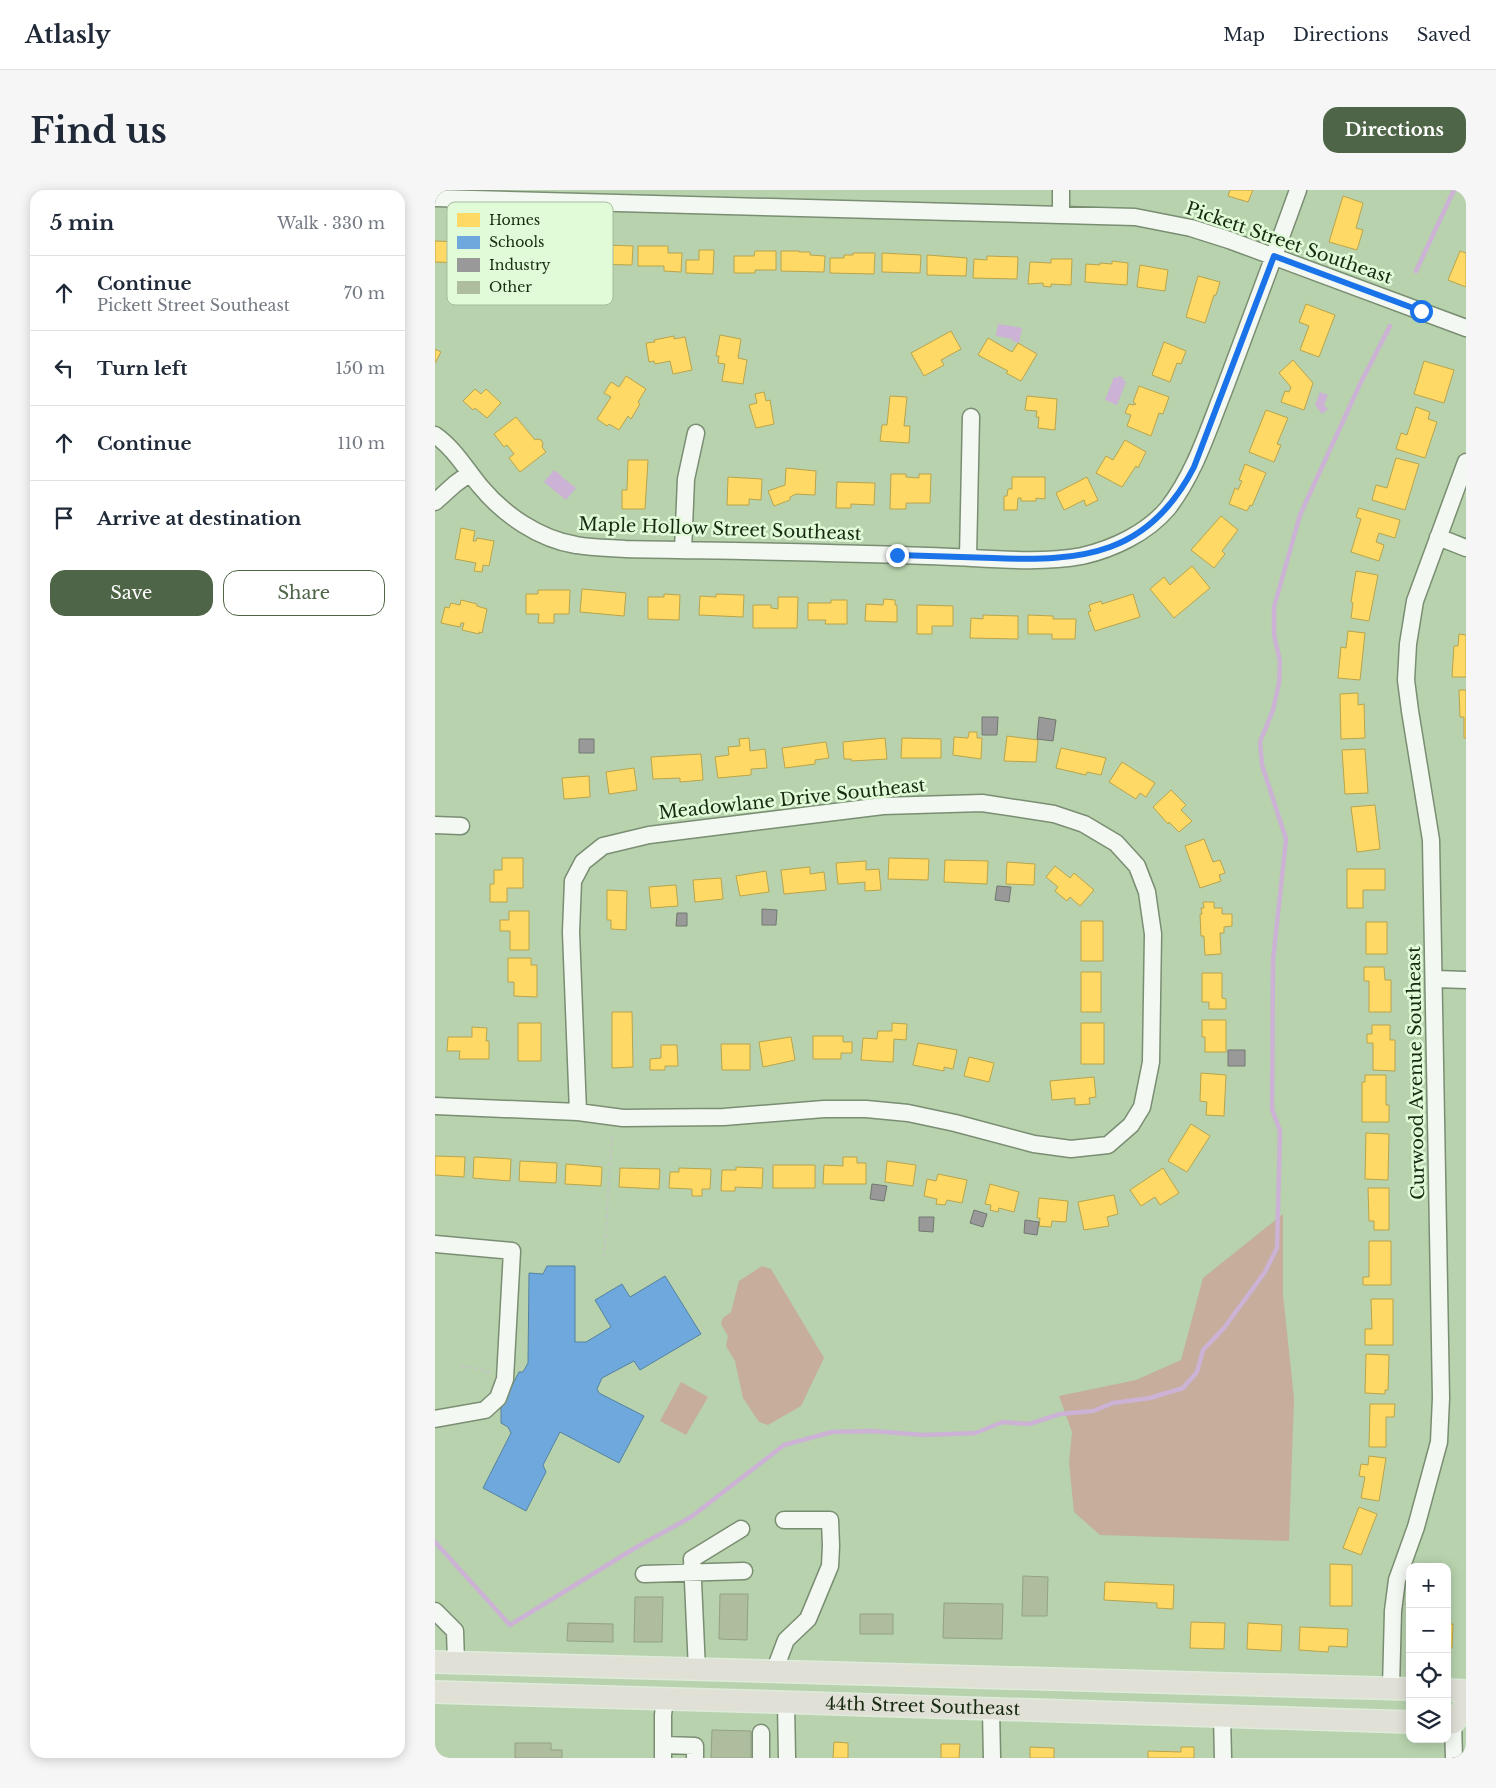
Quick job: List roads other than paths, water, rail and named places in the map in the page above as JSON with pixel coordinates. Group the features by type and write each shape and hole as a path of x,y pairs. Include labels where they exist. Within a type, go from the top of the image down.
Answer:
{"main road":[{"name":"44th Street Southeast","path":"435,1662 1400,1689"},
{"path":"539,1695 563,1685 572,1676 575,1666"},
{"path":"733,1702 761,1689 771,1680 774,1672"},
{"path":"786,1703 794,1690 806,1680 827,1673"},
{"path":"1048,1711 1073,1699 1081,1691 1083,1680"},
{"path":"1339,1719 1374,1711 1400,1689"},
{"path":"1451,1690 1466,1691"},
{"name":"44th Street Southeast","path":"435,1692 1406,1722"},
{"path":"1456,1723 1466,1705"}],"street":[{"path":"1061,190 1061,214"},
{"name":"Maple Hollow Street Southeast","path":"435,435 446,444 481,488 511,516 541,535 577,546 625,549 1026,560 1063,558 1095,552 1114,546 1132,536 1162,514 1188,478 1194,467 1298,190"},
{"name":"Pickett Street Southeast","path":"435,198 592,202"},
{"name":"Pickett Street Southeast","path":"613,203 1061,214 1135,217 1157,220 1191,228 1274,256 1466,328"},
{"path":"968,557 971,418"},
{"path":"683,550 686,479 696,432"},
{"name":"Curwood Avenue Southeast","path":"1400,1689 1393,1611 1397,1580 1416,1527 1439,1442 1441,1398 1435,979 1431,840 1406,680 1415,601 1466,462"},
{"path":"435,502 470,473"},
{"path":"1438,536 1466,548"},
{"name":"Meadowlane Drive Southeast","path":"435,1106 578,1112 623,1118 715,1118 824,1109 866,1109 908,1113 955,1123 1034,1144 1071,1149 1108,1144 1131,1125 1142,1107 1151,1062 1153,934 1147,892 1137,866 1115,843 1085,824 1053,814 982,803 883,806 649,835 603,846 583,862 573,881 571,932 578,1112"},
{"path":"435,826 461,826"},
{"path":"1435,979 1466,980"},
{"path":"435,1244 512,1251 505,1379 498,1398 485,1410 435,1419"},
{"path":"774,1672 786,1640 808,1618 830,1566 830,1520 783,1520"},
{"path":"697,1670 692,1559 741,1529"},
{"path":"643,1574 744,1571"},
{"path":"435,1611 455,1631 456,1662"},
{"path":"435,1630 455,1631"},
{"path":"665,1699 663,1751 695,1745"},
{"path":"786,1703 787,1758"},
{"path":"991,1710 992,1758"},
{"path":"1222,1715 1223,1758"},
{"path":"1454,1758 1456,1723"},
{"path":"761,1733 761,1758"}],"waterway":[{"path":"1416,271 1454,190"},
{"path":"435,1542 510,1625 635,1548 691,1517 784,1445 832,1432 872,1431 924,1435 975,1433 1003,1422 1029,1424 1060,1414 1093,1411 1113,1403 1150,1398 1183,1388 1197,1372 1203,1350 1224,1328 1265,1272 1277,1248 1280,1131 1272,1109 1273,960 1286,839 1262,765 1260,742 1273,710 1279,683 1280,661 1274,635 1274,607 1300,515 1360,384 1390,326"}]}
